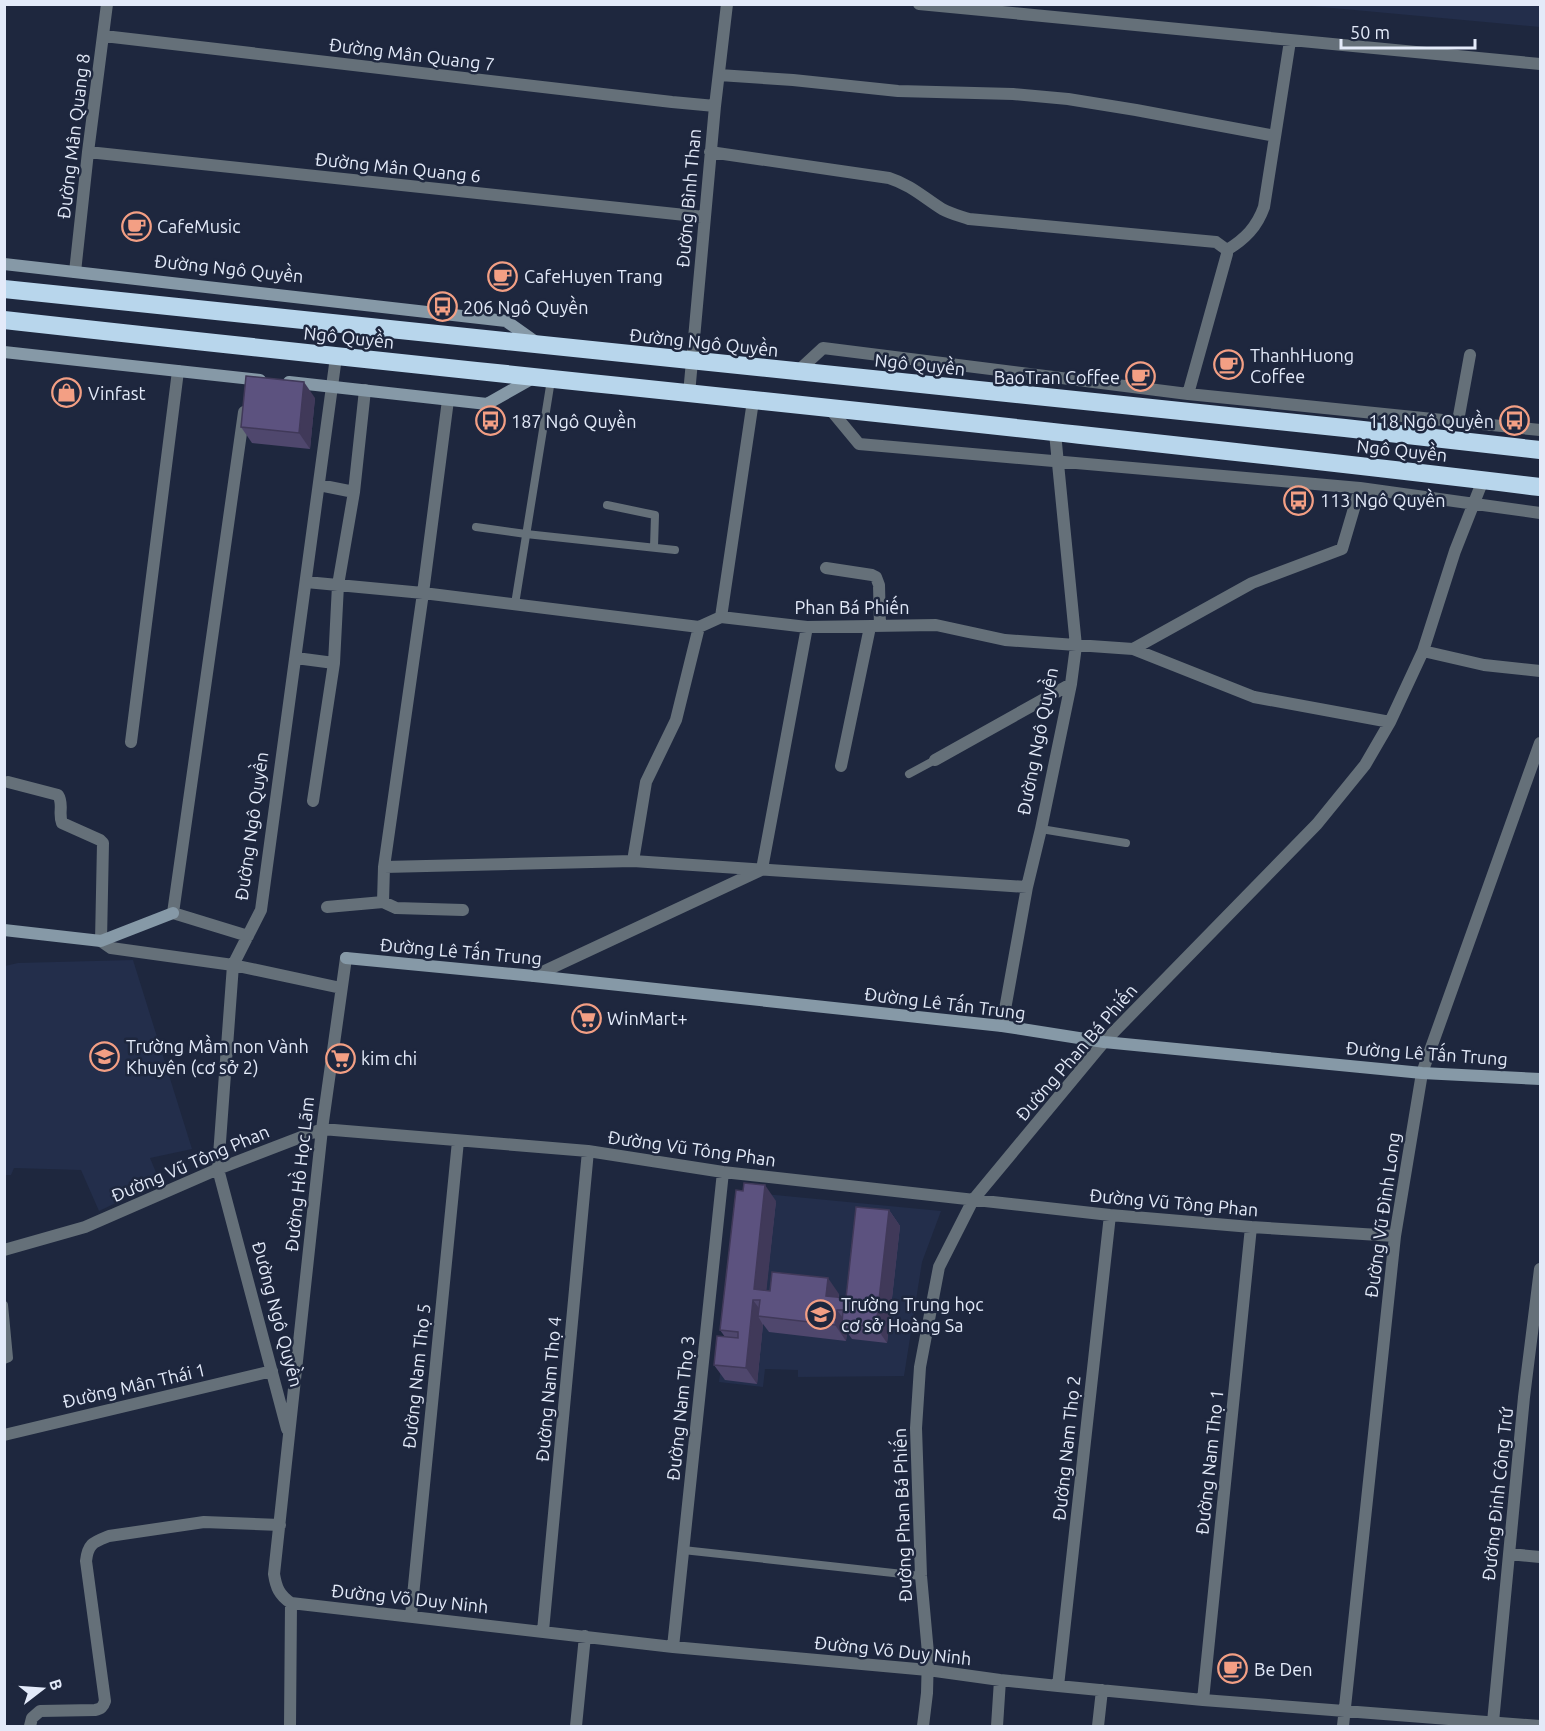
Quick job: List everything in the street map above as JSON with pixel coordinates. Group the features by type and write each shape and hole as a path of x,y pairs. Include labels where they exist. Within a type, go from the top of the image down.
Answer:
{"highway":[{"name":"Ngô Quyền","path":"4,289 541,346"},
{"name":"Ngô Quyền","path":"4,320 689,394"},
{"name":"Đường Ngô Quyền","path":"541,346 797,372"},
{"name":"Ngô Quyền","path":"797,372 1540,450"},
{"path":"689,394 830,409"},
{"name":"Ngô Quyền","path":"830,409 1540,487"}],"street":[{"name":"Đường Mân Quang 8","path":"75,272 107,4"},
{"name":"Đường Bình Than","path":"689,394 710,152 727,4"},
{"path":"919,4 1540,64"},
{"name":"Đường Mân Quang 7","path":"104,36 715,106"},
{"path":"1188,394 1227,250 1246,237 1260,219 1264,207 1290,41"},
{"path":"719,75 898,91 1013,94 1068,99 1275,136"},
{"name":"Đường Mân Quang 6","path":"88,152 704,217"},
{"path":"710,152 889,178 912,187 943,210 969,219 1216,242 1227,250"},
{"name":"Đường Ngô Quyền","path":"4,264 506,321 541,346"},
{"name":"Đường Ngô Quyền","path":"797,372 823,348 1188,394 1540,430"},
{"path":"4,352 178,371 247,390 332,387 487,404 542,379"},
{"path":"1458,421 1470,355"},
{"name":"Đường Ngô Quyền","path":"289,1438 218,1169 233,965 261,910 336,357"},
{"path":"131,742 178,371"},
{"path":"173,913 247,390"},
{"path":"313,801 333,663 338,585 354,492 365,390"},
{"path":"383,902 384,867 448,400"},
{"path":"306,582 423,593 699,627 721,617 753,401"},
{"path":"830,409 859,444 1360,488 1540,513"},
{"name":"Đường Ngô Quyền","path":"1002,1026 1027,887 1071,684 1076,646 1055,433"},
{"name":"Đường Phan Bá Phiến","path":"923,1726 928,1653 921,1576 916,1428 920,1367 939,1267 973,1200 1104,1042 1317,824 1365,765 1390,723 1423,651 1455,551 1483,480"},
{"path":"319,485 354,492"},
{"path":"1133,649 1252,583 1342,549 1360,488"},
{"path":"826,568 872,575 879,585 875,626 841,766"},
{"name":"Phan Bá Phiến","path":"721,617 807,627 936,625 1005,640 1133,649 1254,697 1390,723"},
{"path":"633,861 646,782 676,720 699,627"},
{"path":"762,869 807,627"},
{"path":"1423,651 1484,665 1540,671"},
{"path":"296,658 333,663"},
{"path":"935,759 1071,684"},
{"name":"Đường Vũ Đình Long","path":"1343,1726 1395,1236 1422,1073 1540,743"},
{"path":"6,782 58,795 62,800 60,819 62,823 103,843 101,941"},
{"path":"384,867 633,861 1027,887"},
{"path":"534,976 762,869"},
{"path":"327,907 383,902 396,908 463,910"},
{"path":"101,941 173,913 248,936"},
{"path":"4,930 101,941 116,949 233,965 341,988"},
{"name":"Đường Lê Tấn Trung","path":"346,958 1002,1026 1104,1042 1422,1073 1540,1079"},
{"name":"Đường Hồ Học Lãm","path":"291,1602 283,1597 276,1588 274,1574 322,1129 346,958"},
{"name":"Đường Vũ Tông Phan","path":"4,1250 85,1227 218,1169 322,1129 588,1150 723,1172 1110,1215 1395,1236"},
{"name":"Đường Nam Thọ 5","path":"411,1616 458,1141"},
{"name":"Đường Nam Thọ 4","path":"543,1631 588,1150"},
{"name":"Đường Nam Thọ 3","path":"673,1647 723,1172"},
{"name":"Đường Nam Thọ 2","path":"1058,1686 1110,1215"},
{"name":"Đường Nam Thọ 1","path":"1203,1700 1251,1227"},
{"name":"Đường Đinh Công Trứ","path":"1493,1722 1524,1397 1540,1269"},
{"name":"Đường Mân Thái 1","path":"4,1435 272,1371"},
{"path":"30,1726 32,1718 40,1711 95,1710 104,1706 86,1561 87,1551 95,1542 110,1536 204,1522 280,1525"},
{"path":"1509,1554 1540,1557"},
{"path":"290,1726 291,1602"},
{"name":"Đường Võ Duy Ninh","path":"291,1602 673,1647 928,1670 1058,1686 1479,1724 1493,1722 1540,1726"},
{"path":"576,1726 585,1636"},
{"path":"997,1726 1000,1680"},
{"path":"1098,1726 1102,1690"}],"lane":[{"path":"515,604 526,534 542,379"},
{"path":"607,505 655,515 654,547"},
{"path":"476,527 675,550"},
{"path":"909,774 935,759"},
{"path":"1041,829 1126,843"},
{"path":"4,1305 9,1358 4,1360"},
{"path":"683,1550 921,1576"}],"shaded area":[{"path":"1300,5 1540,5 1540,27"},
{"name":"Trường Mầm non Vành Khuyên (cơ sở 2)","path":"133,960 192,1149 150,1158 160,1182 99,1211 81,1170 14,1168 11,1175 5,1175 5,966 18,963"},
{"name":"Trường Trung học cơ sở Hoàng Sa","path":"743,1192 941,1211 922,1262 904,1376 798,1377 798,1370 765,1369 763,1387 719,1382"}],"building":[{"path":"246,376 304,382 299,433 241,427"},
{"path":"744,1183 765,1185 754,1289 770,1291 772,1272 828,1278 826,1296 846,1298 856,1207 889,1210 876,1327 842,1323 843,1310 837,1310 835,1325 758,1316 760,1300 753,1300 746,1368 714,1365 717,1336 738,1338 738,1332 720,1330 736,1190 743,1191"}],"place":[{"name":"CafeMusic","path":"136,226"},
{"name":"CafeHuyen Trang","path":"503,276"},
{"name":"206 Ngô Quyền","path":"442,307"},
{"name":"ThanhHuong Coffee","path":"1229,365"},
{"name":"BaoTran Coffee","path":"1141,377"},
{"name":"Vinfast","path":"67,393"},
{"name":"187 Ngô Quyền","path":"490,421"},
{"name":"118 Ngô Quyền","path":"1515,421"},
{"name":"113 Ngô Quyền","path":"1299,500"},
{"name":"WinMart+","path":"586,1018"},
{"name":"Trường Mầm non Vành Khuyên (cơ sở 2)","path":"105,1056"},
{"name":"kim chi","path":"340,1058"},
{"name":"Trường Trung học cơ sở Hoàng Sa","path":"820,1314"},
{"name":"Be Den","path":"1233,1669"}]}
